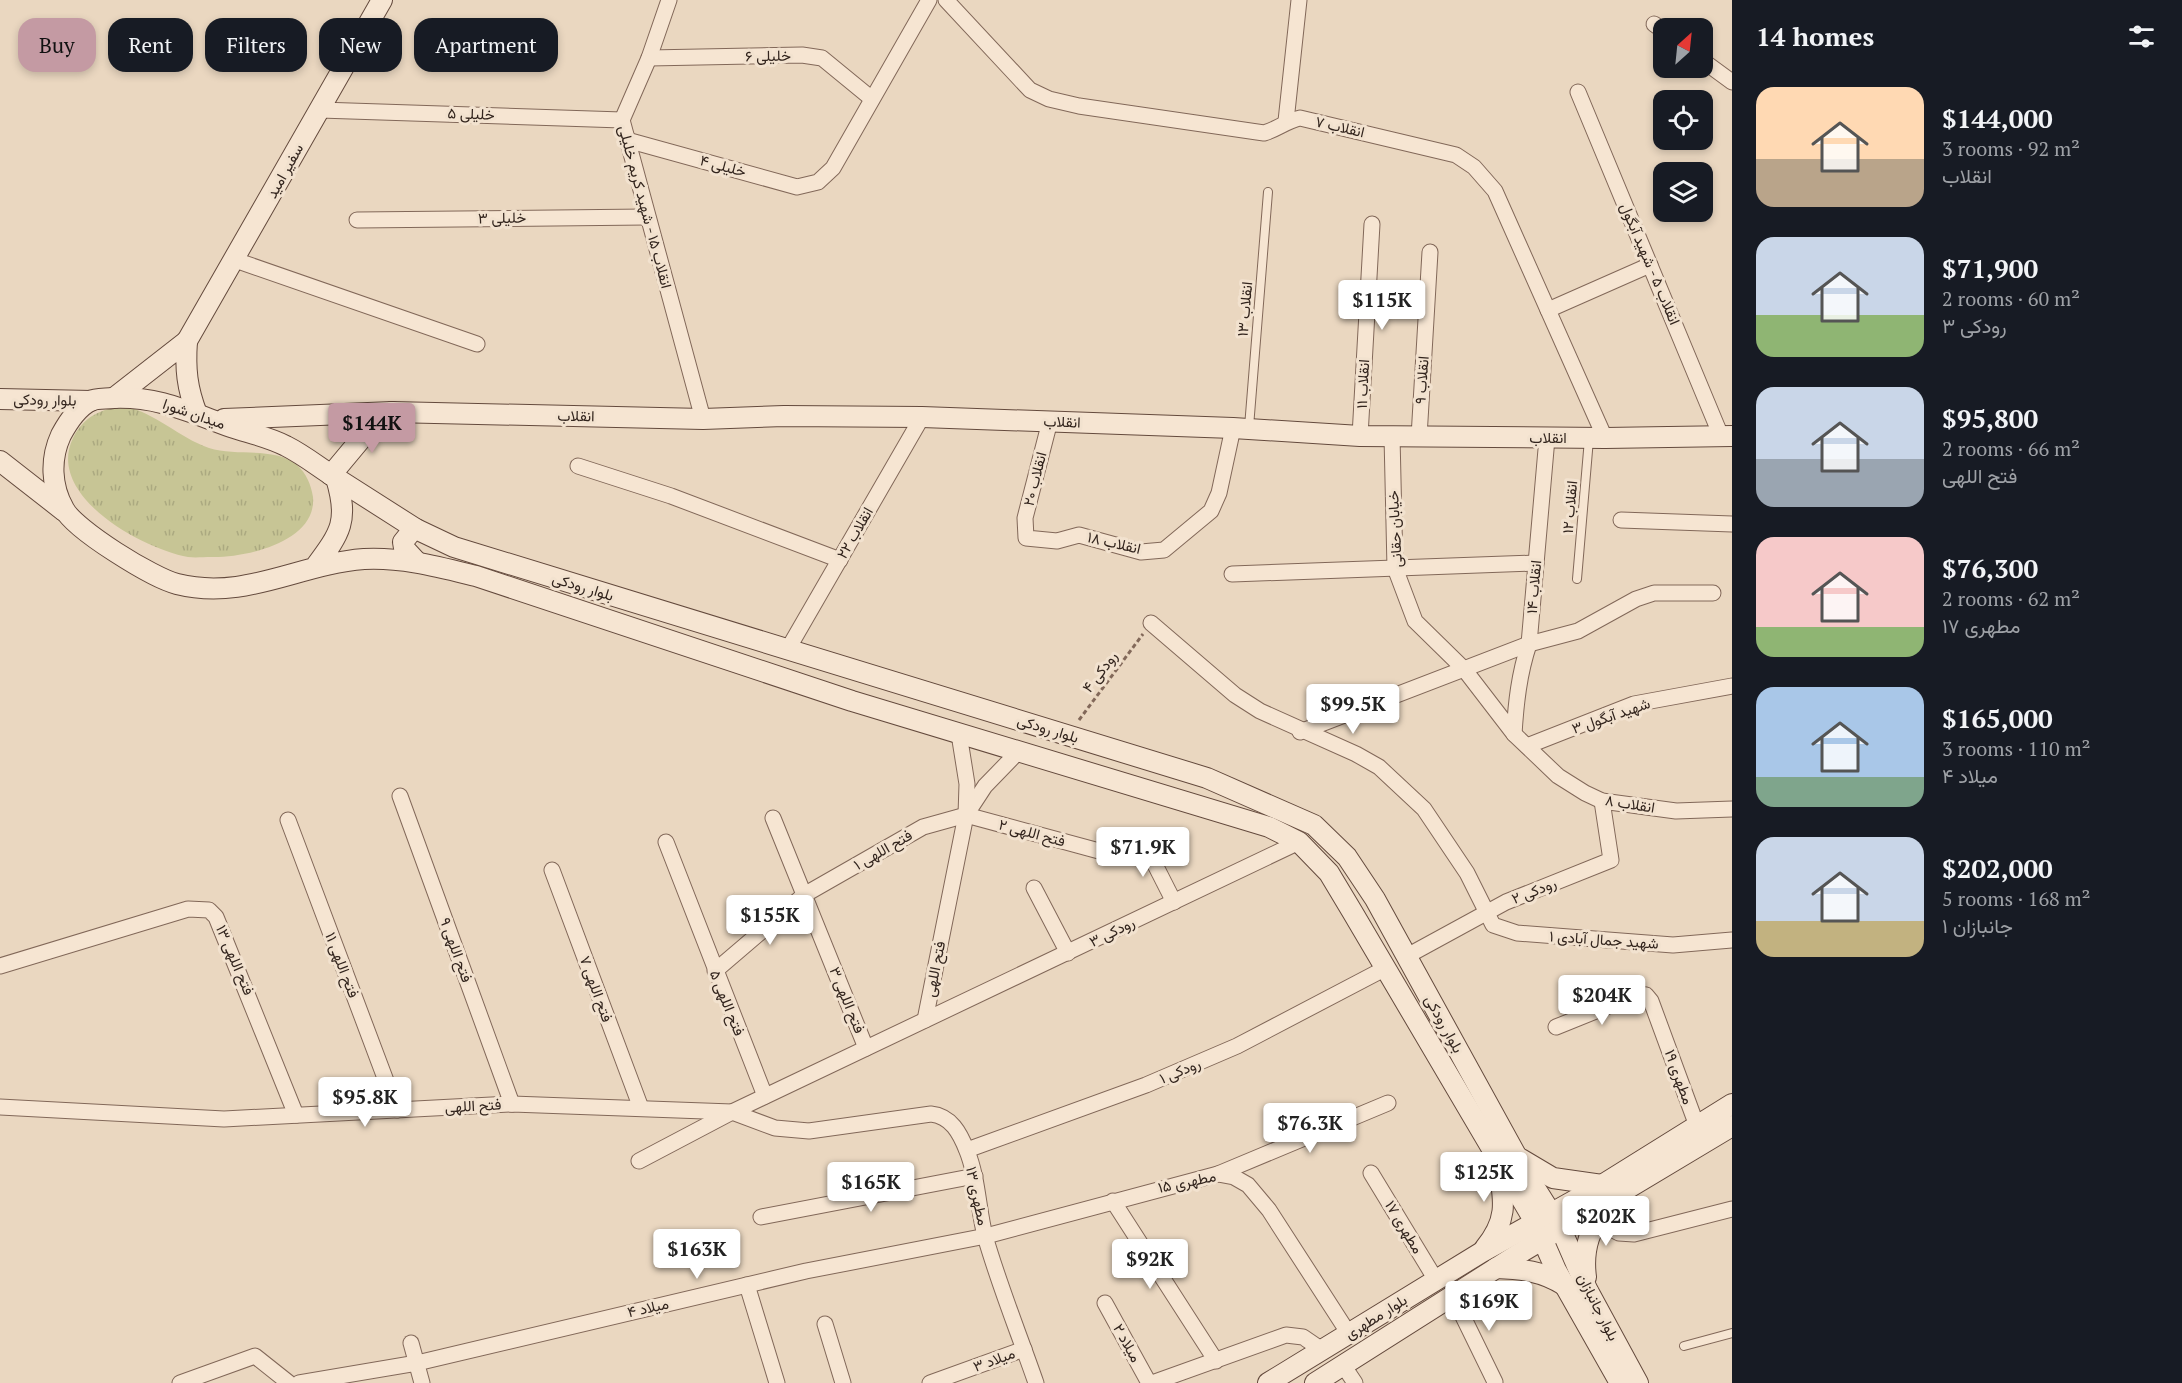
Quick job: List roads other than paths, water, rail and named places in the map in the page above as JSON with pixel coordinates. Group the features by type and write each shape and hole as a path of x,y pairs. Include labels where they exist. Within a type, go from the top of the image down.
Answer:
{"main road":[{"name":"سفیر امید","path":"114,398 187,341 382,0"},
{"name":"سفیر امید","path":"187,341 185,367 187,388 204,417"},
{"name":"میدان شورا","path":"91,401 137,397 166,402 286,446 334,476"},
{"name":"بلوار رودکی","path":"0,399 91,401"},
{"path":"64,511 54,477 54,452 75,414 91,401"},
{"name":"انقلاب","path":"204,417 392,412 703,419 784,416 922,417 1241,428 1360,436 1597,438 1727,436"},
{"path":"0,461 91,534 137,567 176,584 213,589 246,588 315,567 335,540 342,521 343,502 334,476 366,433 392,412"},
{"name":"بلوار رودکی","path":"334,476 416,529 454,547 1206,778 1314,825 1347,857 1407,956 1518,1158 1548,1225"},
{"path":"416,529 403,542 404,549 417,562"},
{"name":"بلوار رودکی","path":"315,567 364,559 417,562 476,576 840,697 1269,827 1299,842 1329,873 1497,1158 1548,1225"},
{"name":"بلوار مطهری","path":"1614,1188 1697,1126 1732,1104"},
{"name":"بلوار مطهری","path":"1268,1383 1476,1255 1548,1225 1732,1126"},
{"path":"1497,1158 1503,1195 1502,1216 1498,1231 1476,1255 1489,1273 1528,1270 1548,1275 1565,1286"},
{"path":"1518,1158 1553,1178 1614,1188 1596,1221 1583,1257 1587,1288"},
{"name":"بلوار مطهری","path":"1315,1383 1489,1273 1548,1225"},
{"name":"بلوار جانبازان","path":"1548,1225 1565,1286 1620,1383"},
{"name":"بلوار جانبازان","path":"1548,1225 1587,1288 1638,1383"}],"street":[{"name":"انقلاب ۱۵ - شهید کریم خلیلی","path":"669,0 649,58 622,120 646,217 703,419"},
{"path":"873,99 929,0"},
{"name":"انقلاب ۷","path":"946,0 1030,90 1049,99 1079,106 1264,133 1276,129 1286,121 1300,118 1434,148 1456,155 1474,167 1495,191 1548,310 1597,438"},
{"path":"1286,121 1299,0"},
{"name":"خلیلی ۶","path":"649,58 802,55 822,58 873,99"},
{"path":"1713,68 1732,82"},
{"name":"انقلاب ۵ - شهید آبگول","path":"1578,92 1650,265 1727,436"},
{"name":"خلیلی ۴","path":"627,140 797,187 818,182 832,168 873,99"},
{"name":"خلیلی ۵","path":"320,110 622,120"},
{"name":"خلیلی ۳","path":"357,220 646,217"},
{"name":"انقلاب ۱۱","path":"1360,436 1372,224"},
{"name":"انقلاب ۹","path":"1419,437 1431,252"},
{"path":"235,260 477,344"},
{"path":"1548,310 1650,265"},
{"name":"انقلاب ۲۲","path":"788,649 922,417"},
{"name":"انقلاب ۲۰","path":"1026,538 1025,518 1050,422"},
{"name":"انقلاب ۱۸","path":"1026,538 1057,541 1079,535 1141,552 1164,550 1211,511 1241,428"},
{"name":"خیابان حقانی","path":"1392,436 1395,568 1415,621 1464,669 1514,734"},
{"name":"انقلاب ۱۴","path":"1514,734 1520,676 1529,644 1547,438"},
{"path":"578,466 671,496 840,560"},
{"path":"1621,520 1732,524"},
{"path":"1232,574 1536,563"},
{"path":"1300,732 1529,644 1578,631 1621,606 1654,593 1713,593"},
{"path":"1151,623 1235,695 1260,711 1300,732 1356,754 1378,767 1424,808 1467,873 1485,913"},
{"name":"شهید آبگول ۳","path":"1527,746 1634,704 1732,686"},
{"path":"959,734 967,784 966,814"},
{"name":"انقلاب ۸","path":"1514,734 1558,776 1602,801 1676,811 1732,809"},
{"path":"966,814 985,786 1018,752"},
{"name":"فتح اللهی ۹","path":"400,796 512,1104"},
{"name":"رودکی ۲","path":"1407,956 1485,913 1611,860 1602,801"},
{"name":"فتح اللهی ۲","path":"966,814 1099,851"},
{"name":"فتح اللهی ۱","path":"715,971 804,895 923,827 966,814"},
{"name":"فتح اللهی","path":"639,1161 732,1112 925,1020 966,814"},
{"name":"فتح اللهی ۳","path":"773,818 866,1048"},
{"name":"فتح اللهی ۱۱","path":"288,820 397,1110"},
{"path":"1142,839 1174,902"},
{"name":"فتح اللهی ۵","path":"666,842 765,1096"},
{"name":"رودکی ۳","path":"925,1020 1299,842"},
{"name":"فتح اللهی ۷","path":"552,870 641,1108"},
{"path":"1034,888 1068,953"},
{"name":"فتح اللهی ۱۳","path":"0,966 188,909 209,910 216,917 255,1007 296,1115"},
{"name":"شهید جمال آبادی ۱","path":"1485,913 1493,925 1517,933 1673,945 1732,940"},
{"name":"رودکی ۱","path":"967,1150 1146,1085 1238,1047 1384,969"},
{"name":"مطهری ۱۹","path":"1556,1027 1638,994 1646,995 1651,1001 1697,1126"},
{"path":"1218,1174 1388,1103"},
{"name":"فتح اللهی","path":"0,1107 212,1119 512,1104 732,1112"},
{"name":"مطهری ۱۳","path":"732,1112 775,1128 809,1131 931,1114 941,1115 955,1128 967,1150 975,1176 986,1236 1036,1383"},
{"name":"مطهری ۱۷","path":"1371,1173 1436,1280"},
{"name":"مطهری ۱۵","path":"986,1236 1113,1200 1218,1174 1234,1177 1248,1185 1269,1210 1349,1334"},
{"path":"761,1217 975,1176"},
{"path":"1113,1200 1216,1361"},
{"path":"1596,1221 1618,1233 1634,1234 1732,1209"},
{"name":"میلاد ۴","path":"299,1383 417,1363 747,1285 986,1236"},
{"path":"747,1285 777,1383"},
{"path":"1453,1296 1496,1382"},
{"name":"میلاد ۲","path":"1105,1303 1150,1383"},
{"path":"825,1324 843,1383"},
{"path":"1150,1383 1286,1335 1303,1337 1322,1350"},
{"path":"411,1343 422,1383"},
{"name":"میلاد ۳","path":"930,1383 1024,1348"},
{"path":"180,1383 255,1356 289,1383"},
{"path":"1343,1365 1354,1383"}],"lane":[{"name":"انقلاب ۱۳","path":"1241,428 1268,192"},
{"name":"انقلاب ۱۲","path":"1577,579 1597,438"},
{"path":"1684,1346 1732,1333"}]}
